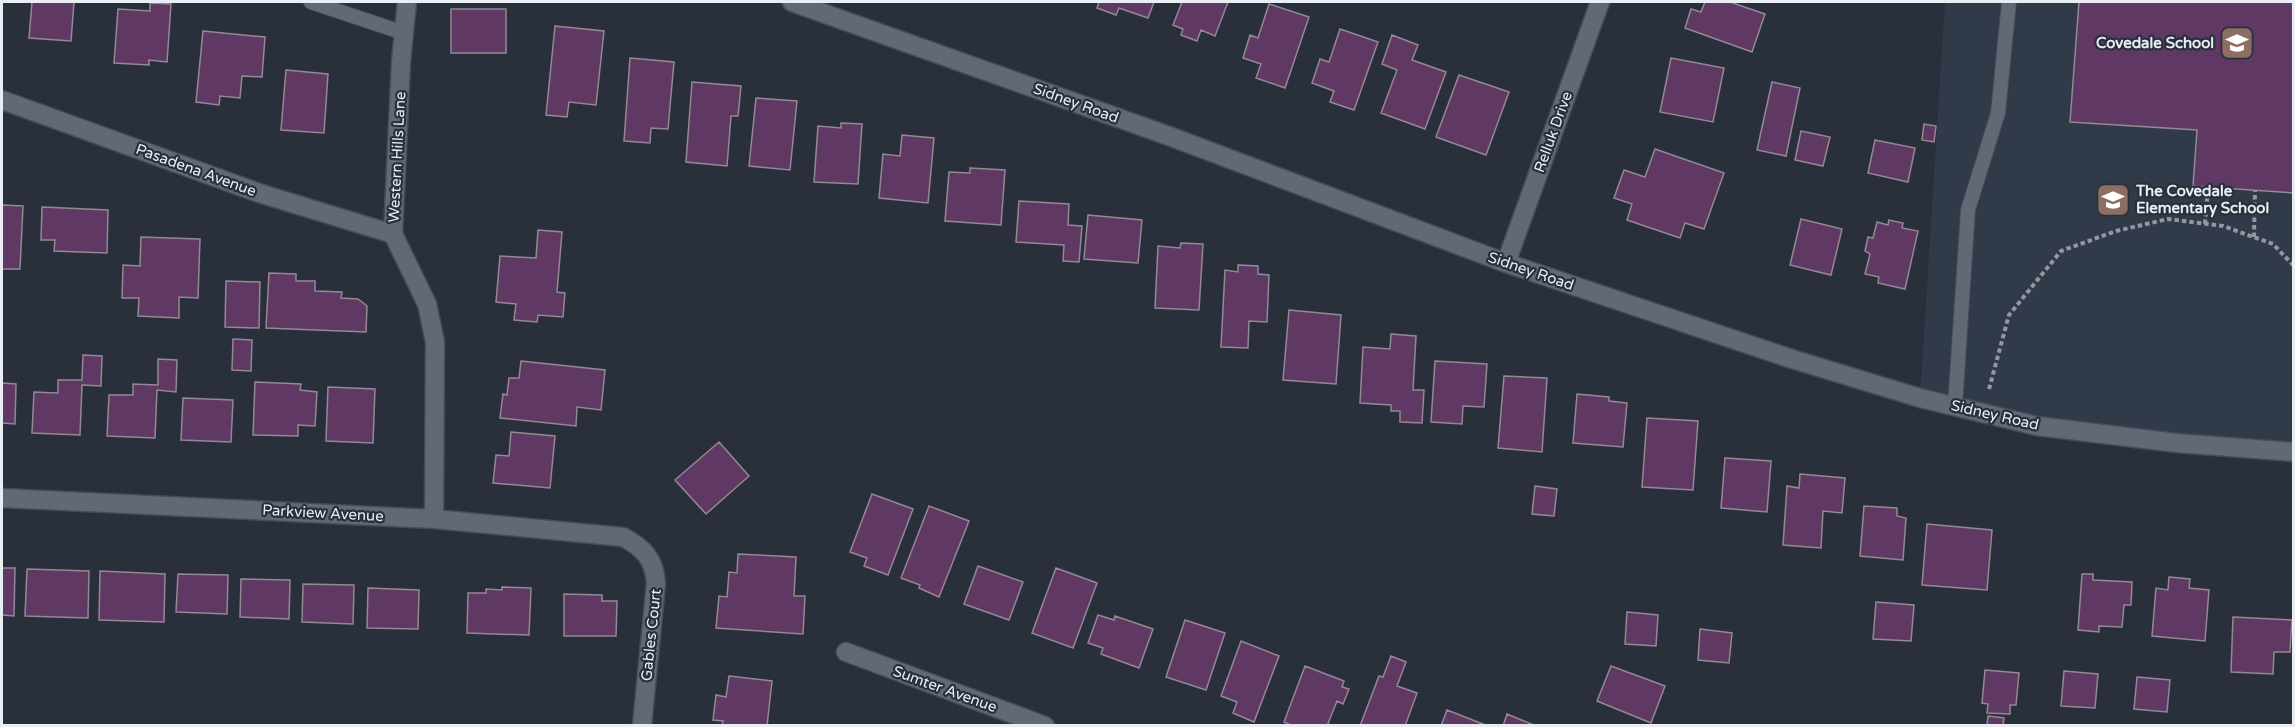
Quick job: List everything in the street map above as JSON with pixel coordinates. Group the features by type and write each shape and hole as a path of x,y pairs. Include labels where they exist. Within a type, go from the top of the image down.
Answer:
{"street":[{"name":"Western Hills Lane","path":"407,2 393,234 427,304 435,342 434,519"},
{"name":"Sidney Road","path":"792,2 1169,136 1506,263 1792,359 1955,407 2037,426 2177,443 2294,452"},
{"name":"Relluk Drive","path":"1506,263 1600,2"},
{"name":"Pasadena Avenue","path":"2,100 251,190 393,234"},
{"name":"Parkview Avenue","path":"2,498 434,519 623,537 641,550"},
{"name":"Gables Court","path":"641,550 650,558 655,569 656,583 642,726"},
{"name":"Sumter Avenue","path":"846,652 1045,726"}],"lane":[{"path":"311,2 404,33"},
{"path":"1955,407 1968,210 1998,113 2009,2"}],"path":[{"path":"2205,224 2208,188"},
{"path":"2254,237 2255,191"},
{"path":"1982,413 2009,315 2061,251 2116,231 2168,219 2223,226 2273,244 2294,266"}],"shaded area":[{"name":"The Covedale Elementary School","path":"1945,2 2293,2 2293,452 2177,443 1920,398"}],"building":[{"path":"32,2 74,2 71,41 29,38"},
{"path":"1099,2 1154,2 1148,18 1119,8 1116,15 1097,8"},
{"path":"1182,2 1228,2 1215,36 1201,30 1197,41 1181,35 1183,29 1173,25"},
{"path":"1705,2 1730,2 1765,14 1752,52 1685,28 1691,9 1701,12"},
{"path":"2079,2 2294,2 2294,193 2193,186 2197,130 2070,122"},
{"path":"150,3 171,4 167,62 149,60 149,65 114,63 118,9 150,11"},
{"path":"1269,4 1309,17 1285,88 1256,78 1261,64 1243,58 1250,35 1258,38"},
{"path":"451,9 506,9 506,53 451,53"},
{"path":"555,26 604,31 596,105 569,102 567,117 546,115"},
{"path":"1340,29 1378,42 1354,110 1330,102 1334,91 1312,83 1320,59 1329,62"},
{"path":"203,31 265,37 262,77 242,76 240,98 220,96 219,105 196,102"},
{"path":"1392,35 1418,45 1412,60 1446,72 1425,129 1381,113 1397,70 1382,64"},
{"path":"630,58 674,62 668,129 651,128 650,143 624,141"},
{"path":"1671,58 1724,68 1713,122 1660,112"},
{"path":"286,70 328,74 324,133 281,130"},
{"path":"1459,75 1509,92 1486,155 1436,137"},
{"path":"692,82 741,86 738,116 731,116 727,166 686,162"},
{"path":"1772,82 1800,88 1786,156 1757,150"},
{"path":"756,98 797,101 790,170 749,166"},
{"path":"841,123 862,124 858,184 814,182 818,126 841,128"},
{"path":"1924,124 1936,126 1934,142 1922,140"},
{"path":"1801,131 1830,137 1823,166 1795,160"},
{"path":"902,135 934,138 928,203 879,198 883,154 900,156"},
{"path":"1875,140 1915,148 1908,182 1868,173"},
{"path":"1655,149 1724,173 1704,229 1685,223 1680,238 1627,220 1632,204 1614,198 1624,170 1645,177"},
{"path":"970,168 1005,170 1001,225 945,221 949,172 970,173"},
{"path":"1019,201 1069,204 1068,225 1082,226 1079,262 1063,261 1064,245 1016,242"},
{"path":"2,205 23,206 20,269 2,269"},
{"path":"42,207 108,210 107,253 54,251 55,240 41,240"},
{"path":"1088,215 1142,220 1138,263 1084,259"},
{"path":"1801,219 1842,229 1831,275 1790,265"},
{"path":"1889,220 1903,223 1902,228 1918,231 1905,289 1878,283 1879,277 1865,274 1870,254 1865,251 1868,237 1873,238 1877,222 1888,225"},
{"path":"538,230 562,232 557,292 565,293 563,317 538,315 537,322 514,320 516,304 496,302 500,256 536,258"},
{"path":"141,237 200,239 198,298 179,297 179,318 138,316 139,298 122,298 123,265 140,266"},
{"path":"1181,243 1203,244 1199,310 1155,308 1158,246 1180,248"},
{"path":"1238,265 1258,266 1258,274 1269,275 1267,322 1249,321 1248,348 1221,347 1225,270 1238,272"},
{"path":"269,273 296,274 296,281 315,281 315,291 342,292 341,298 358,299 367,306 366,332 266,328"},
{"path":"226,281 260,282 259,328 225,327"},
{"path":"1289,310 1341,315 1336,384 1283,380"},
{"path":"1391,334 1416,336 1413,390 1424,390 1422,423 1400,422 1400,411 1391,411 1391,405 1360,403 1363,347 1390,349"},
{"path":"233,339 252,340 251,371 232,370"},
{"path":"83,355 102,356 101,386 82,385 80,435 32,433 34,392 58,393 58,380 82,380"},
{"path":"158,359 177,360 176,392 157,390 155,438 107,436 109,395 133,395 133,384 158,385"},
{"path":"521,361 605,370 601,410 577,407 576,426 500,418 503,394 507,395 509,378 519,378"},
{"path":"1435,361 1487,364 1484,407 1463,406 1462,424 1431,422"},
{"path":"1504,376 1547,378 1542,452 1498,448"},
{"path":"255,382 301,384 300,390 317,392 315,426 298,425 298,436 253,435"},
{"path":"2,383 16,384 15,424 2,423"},
{"path":"328,387 375,389 373,443 326,441"},
{"path":"1577,394 1609,397 1609,401 1627,403 1623,447 1573,443"},
{"path":"183,398 233,400 231,442 181,440"},
{"path":"1647,418 1698,421 1693,490 1642,487"},
{"path":"511,432 555,436 550,488 493,483 496,455 509,456"},
{"path":"719,442 749,476 706,514 675,480"},
{"path":"1725,458 1771,461 1767,512 1721,508"},
{"path":"1800,474 1845,478 1842,513 1823,511 1821,548 1783,545 1787,486 1799,488"},
{"path":"1535,486 1557,489 1554,516 1532,514"},
{"path":"872,494 913,509 888,575 864,566 867,558 850,552"},
{"path":"929,506 969,521 939,597 919,588 920,585 901,578"},
{"path":"1864,506 1897,508 1897,516 1906,518 1903,560 1860,556"},
{"path":"1927,524 1992,530 1987,590 1922,585"},
{"path":"738,554 796,557 794,596 805,596 803,634 716,628 719,596 727,597 729,572 737,573"},
{"path":"978,566 1023,582 1009,620 964,604"},
{"path":"2,568 15,568 14,616 2,615"},
{"path":"1056,568 1097,583 1073,648 1032,633"},
{"path":"27,569 89,571 88,618 25,616"},
{"path":"100,571 165,574 164,622 99,620"},
{"path":"178,574 228,575 227,614 176,612"},
{"path":"2082,574 2093,574 2093,580 2132,582 2131,605 2124,605 2122,627 2099,626 2099,632 2078,630"},
{"path":"2169,577 2190,579 2189,588 2209,590 2205,641 2152,636 2156,588 2168,590"},
{"path":"241,579 290,580 289,619 240,617"},
{"path":"303,584 354,585 353,624 302,622"},
{"path":"502,587 531,588 529,635 467,633 468,593 486,593 486,589 502,590"},
{"path":"368,588 419,590 418,629 367,628"},
{"path":"564,594 602,595 602,601 617,601 616,636 564,636"},
{"path":"1876,602 1914,605 1911,641 1873,639"},
{"path":"1627,612 1658,615 1656,646 1625,644"},
{"path":"1098,615 1114,620 1115,616 1153,629 1139,668 1101,654 1103,648 1088,643"},
{"path":"2233,617 2292,620 2290,652 2274,652 2273,674 2231,672"},
{"path":"1185,620 1225,633 1206,690 1166,677"},
{"path":"1700,629 1732,633 1729,663 1698,660"},
{"path":"1241,641 1279,656 1254,722 1233,713 1237,702 1221,696"},
{"path":"1391,656 1406,662 1397,686 1417,693 1405,726 1360,726 1379,676 1383,677"},
{"path":"1305,666 1344,681 1342,687 1349,689 1343,704 1337,701 1327,726 1293,726 1284,722"},
{"path":"1611,666 1665,686 1651,723 1597,701"},
{"path":"1985,670 2019,673 2016,705 2010,705 2010,714 1987,713 1988,704 1982,703"},
{"path":"2064,671 2098,674 2095,708 2061,706"},
{"path":"729,676 772,681 767,726 722,726 723,721 713,720 716,695 726,697"},
{"path":"2137,677 2170,680 2167,712 2134,709"},
{"path":"1447,710 1488,726 1441,726"},
{"path":"1507,714 1536,726 1503,726"},
{"path":"1988,716 2004,718 2003,726 1987,726"}],"place":[{"name":"Covedale School","path":"2237,43"},
{"name":"The Covedale Elementary School","path":"2113,200"}]}
